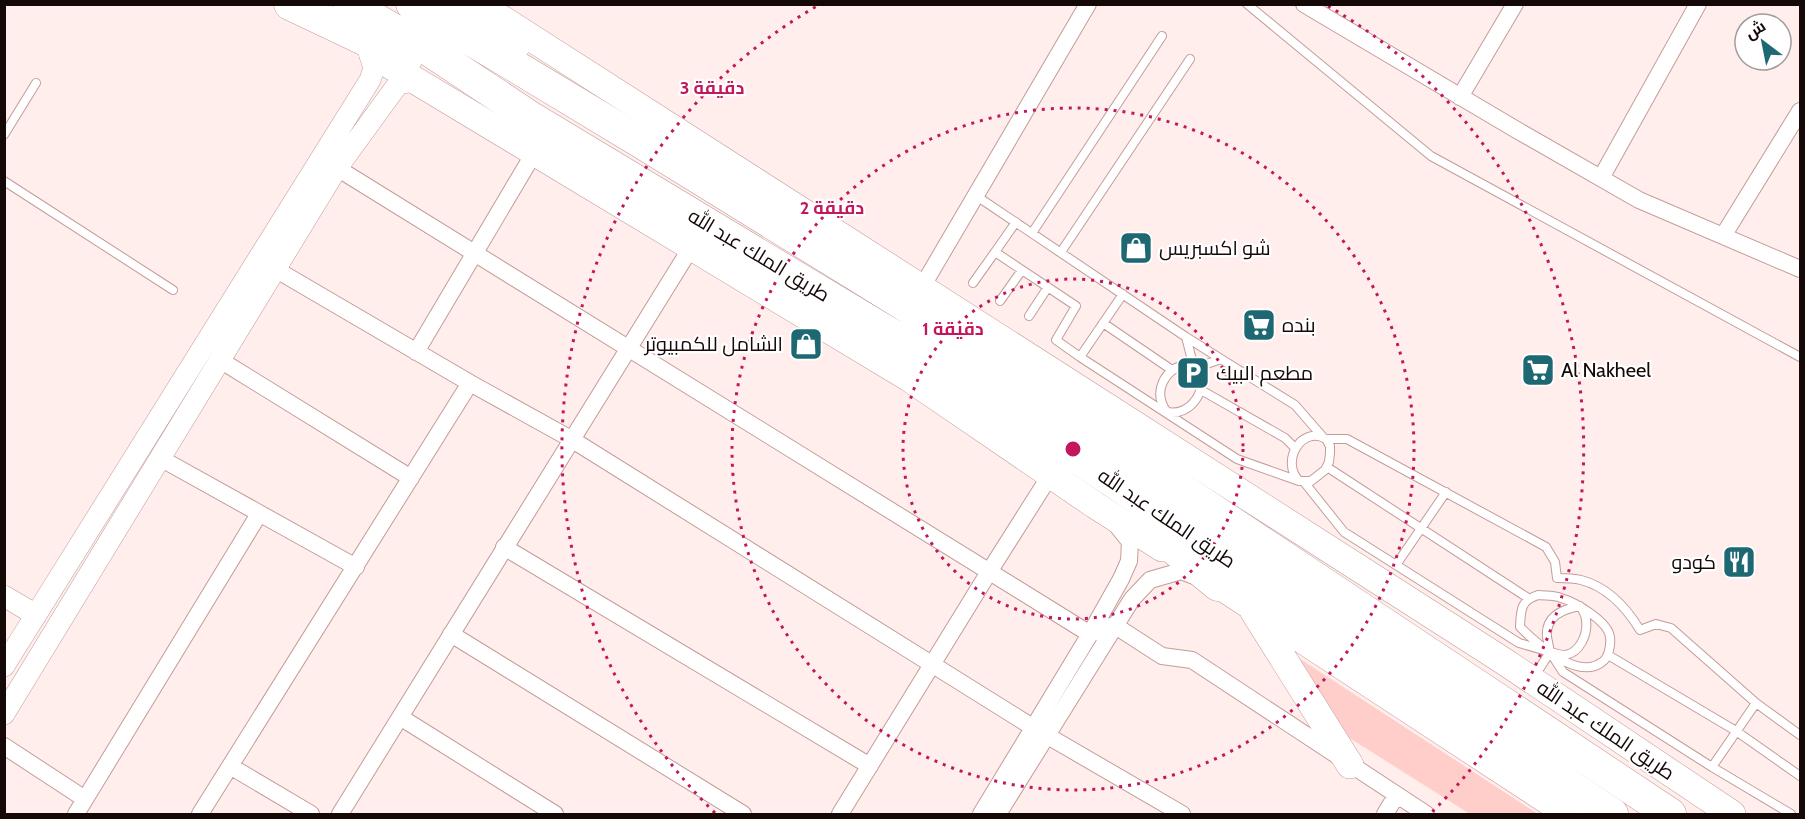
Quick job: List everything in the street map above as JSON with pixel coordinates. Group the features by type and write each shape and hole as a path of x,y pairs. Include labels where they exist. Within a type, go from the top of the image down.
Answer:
{"highway":[{"path":"290,4 533,118"},
{"name":"طريق الملك عبد الله","path":"349,4 432,52 533,118 910,346 1612,814"},
{"name":"طريق الملك عبد الله","path":"412,4 903,304 1670,814"},
{"path":"476,5 641,142"},
{"path":"910,346 1132,514 1218,585"}],"main road":[{"path":"283,4 369,52"},
{"name":"طريق الملك عبد الله","path":"476,5 922,287 1532,680 1732,814"},
{"name":"طريق الملك عبد الله","path":"369,52 909,378 1095,505 1568,814"},
{"path":"1248,603 1350,765"}],"street":[{"path":"922,287 1088,4"},
{"path":"1304,4 1639,200 1800,269"},
{"path":"1460,97 1515,4"},
{"path":"1601,178 1698,4"},
{"path":"4,666 370,80 374,68 369,52"},
{"path":"4,714 337,168 398,84 414,81"},
{"path":"1723,236 1800,111"},
{"path":"416,352 534,153"},
{"path":"337,168 1090,634 1114,626"},
{"path":"340,814 692,246"},
{"path":"275,270 571,439 1040,731 1182,814"},
{"path":"220,360 411,478"},
{"path":"200,814 470,383"},
{"path":"160,458 356,567"},
{"path":"840,814 1052,474"},
{"path":"998,814 1129,561 1130,542 1095,505"},
{"path":"76,814 259,514"},
{"path":"504,547 870,766"},
{"path":"981,814 1132,599 1150,580 1180,571 1218,585"},
{"path":"4,596 36,615"},
{"path":"1114,626 1162,656 1192,660 1426,814"},
{"path":"451,634 743,814"},
{"path":"400,717 555,814"},
{"path":"4,746 85,799"},
{"path":"231,766 311,814"},
{"path":"1385,814 1396,796"}],"lane":[{"path":"1247,4 1431,156 1800,357"},
{"path":"1032,233 1162,36"},
{"path":"1061,252 1190,59"},
{"path":"4,135 36,83"},
{"path":"4,181 173,290"},
{"path":"975,195 1186,337 1295,405 1330,446 1327,467 1311,481 1301,482 1237,459 1056,340 1076,306 995,252"},
{"path":"974,283 1016,222"},
{"path":"1000,301 1022,270"},
{"path":"1029,316 1048,287"},
{"path":"1080,357 1123,294"},
{"path":"1103,323 1172,370"},
{"path":"1186,337 1196,366 1202,374 1201,390 1191,406 1176,414 1167,412 1162,405 1160,392 1162,383 1172,370 1179,366 1196,366 1221,359"},
{"path":"1201,390 1285,438 1295,448"},
{"path":"1580,606 1586,617 1583,642 1576,651 1562,655 1519,643 1344,532 1292,471 1292,456 1295,448 1308,437 1347,439 1546,547 1555,562 1557,578 1581,580 1605,590 1626,608 1640,630 1656,624 1671,628 1756,703 1800,735"},
{"path":"1327,467 1528,598"},
{"path":"1396,565 1446,492"},
{"path":"1538,595 1559,597 1580,606 1603,624 1610,636 1608,655 1604,661 1591,668 1574,667 1532,639 1520,627 1521,608 1528,598 1538,595"},
{"path":"1580,606 1564,609 1551,620 1547,636 1550,652 1563,672 1712,767 1791,814"},
{"path":"1532,680 1550,652"},
{"path":"1608,655 1737,731 1800,776"},
{"path":"1712,767 1756,703"}],"shaded area":[{"path":"1294,655 1538,814 1470,814 1340,732"}],"place":[{"name":"شو اكسبريس","path":"1136,248"},
{"name":"بنده","path":"1259,325"},
{"name":"الشامل للكمبيوتر","path":"806,344"},
{"name":"Al Nakheel","path":"1538,370"},
{"name":"مطعم البيك","path":"1193,373"},
{"name":"كودو","path":"1739,562"}]}
